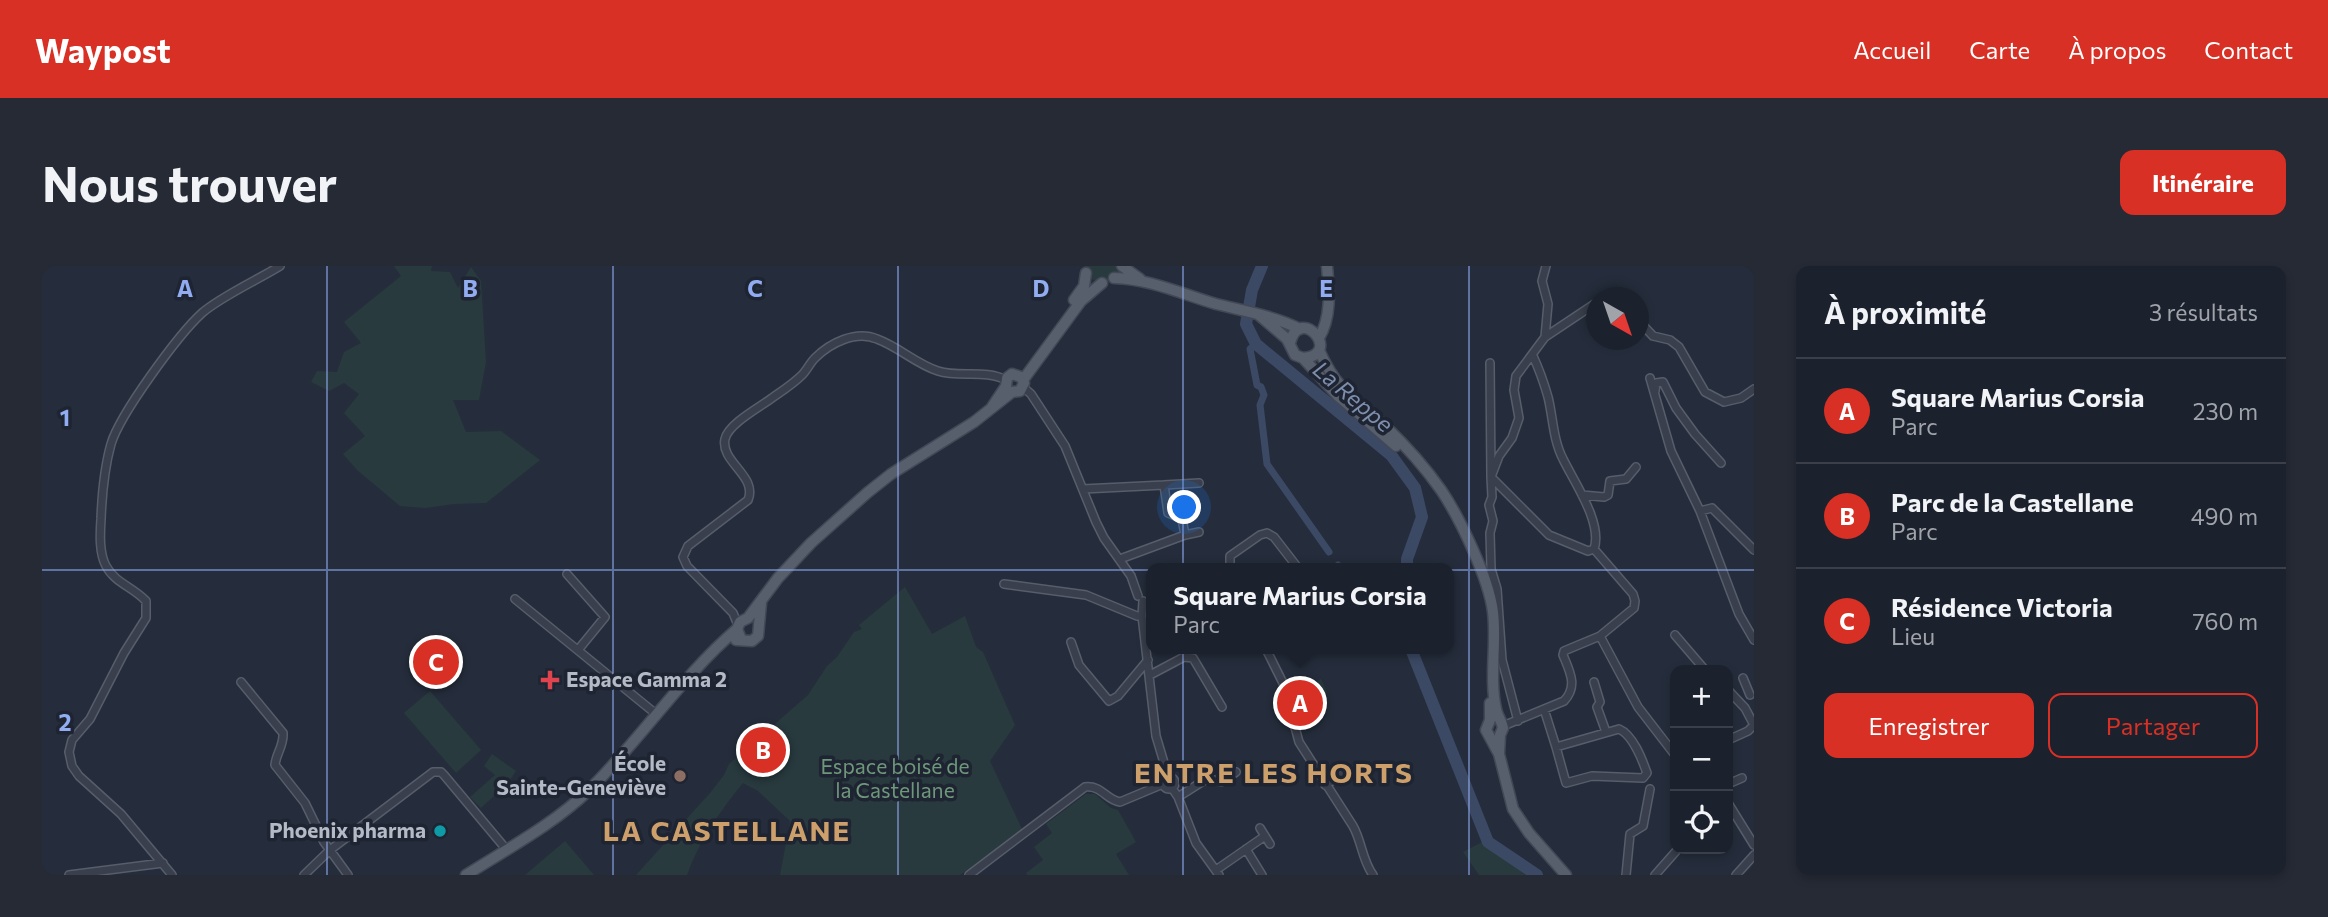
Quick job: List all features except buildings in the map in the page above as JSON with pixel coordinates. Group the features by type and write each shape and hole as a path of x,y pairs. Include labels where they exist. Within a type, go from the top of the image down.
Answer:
{"main road":[{"path":"1114,278 1121,266 1143,281"},
{"path":"1290,343 1293,334 1306,329 1322,316 1326,266"},
{"path":"1303,358 1312,357 1326,327 1329,301 1326,266"},
{"path":"1085,269 1092,280 1102,283"},
{"path":"1014,383 1080,293 1084,286 1085,269"},
{"path":"466,875 581,797 719,646 742,626 794,560 891,474 974,422 992,407 1081,301 1102,283 1114,278 1143,281 1306,329 1319,344 1335,380 1360,407 1386,427 1426,471 1450,504 1477,561 1489,594 1499,754 1513,808 1529,833 1566,875"},
{"path":"1259,315 1277,329 1290,343 1295,355 1303,358 1338,396 1426,471"},
{"path":"742,626 748,641 755,639 760,633 761,603"},
{"path":"742,626 755,620 759,625"}],"street":[{"path":"172,875 121,814 79,776 72,766 69,752 72,740 90,719 124,653 146,618 146,601 137,591 117,581 105,564 100,539 103,480 112,441 131,405 182,335 203,312 280,266"},
{"path":"1545,337 1548,303 1542,281 1546,266"},
{"path":"1492,477 1499,456 1512,438 1519,418 1514,390 1516,376 1545,337 1586,310"},
{"path":"1649,331 1653,336 1670,340 1679,346 1705,392 1724,402 1741,398 1754,389"},
{"path":"742,626 733,613 687,566 683,557 688,546 748,500 751,492 749,484 726,450 724,440 729,429 803,374 825,349 838,341 859,336 876,338 926,367 946,373 994,375 1031,394 1065,446 1096,522 1144,596 1142,616 1146,645"},
{"path":"1533,356 1548,397 1563,460 1582,495 1594,530 1594,548"},
{"path":"1490,363 1492,497 1489,505 1493,520 1490,533 1491,569 1497,589 1502,660 1518,721"},
{"path":"1650,378 1671,451 1700,511 1739,614 1754,640"},
{"path":"1655,393 1657,383 1663,382 1689,425 1721,463"},
{"path":"1582,495 1608,495 1610,481 1626,479 1636,467"},
{"path":"1492,477 1549,536 1581,550 1594,548"},
{"path":"1083,489 1199,483"},
{"path":"1164,485 1168,513 1182,519 1185,536"},
{"path":"1700,511 1712,508 1754,550"},
{"path":"1119,559 1199,532"},
{"path":"1230,563 1230,556 1267,533 1274,537 1294,563"},
{"path":"1496,727 1518,721 1564,701 1570,695 1572,679 1564,652 1600,636 1634,608 1633,594 1594,548"},
{"path":"567,574 605,617 578,650"},
{"path":"1004,584 1086,595 1142,616"},
{"path":"515,599 656,714"},
{"path":"1675,635 1701,665"},
{"path":"1600,636 1638,707 1670,749"},
{"path":"1071,642 1079,664 1109,701 1118,696 1148,660"},
{"path":"1147,654 1157,736 1168,776 1174,780 1172,788 1192,835 1217,872 1265,836"},
{"path":"1269,654 1278,668 1299,742 1359,837 1364,861 1373,875"},
{"path":"1150,675 1184,657 1193,658 1222,708"},
{"path":"1742,678 1753,697"},
{"path":"241,682 283,733 284,744 276,755 275,765 304,803 330,850 348,875"},
{"path":"1594,682 1600,699 1597,708 1606,732"},
{"path":"1733,695 1745,708 1754,726 1733,738"},
{"path":"1544,709 1566,783 1592,776 1646,776 1645,766 1625,732 1619,729 1556,747"},
{"path":"1325,785 1350,770"},
{"path":"304,875 330,850 433,772 440,772 465,798 506,849"},
{"path":"1178,797 1208,778 1222,782 1236,772"},
{"path":"1163,784 1168,776"},
{"path":"1733,782 1742,779"},
{"path":"1163,784 1167,789 1172,788"},
{"path":"970,875 1085,787 1103,790 1115,802 1120,802 1163,784"},
{"path":"1626,875 1630,834 1643,826 1650,789"},
{"path":"1733,811 1754,845"},
{"path":"1260,828 1270,844"},
{"path":"1246,849 1262,875"},
{"path":"1656,875 1674,854"},
{"path":"1736,875 1754,855"},
{"path":"69,875 163,863"}],"green space":[{"path":"394,266 432,266 431,271 450,272 458,288 471,267 481,281 486,362 479,400 453,400 466,432 501,431 540,460 486,503 425,508 400,506 357,470 343,454 365,436 344,413 359,394 344,383 329,391 311,382 317,371 337,372 344,352 361,343 344,322 401,276"},
{"path":"1084,266 1121,266 1118,275 1106,282 1092,279"},
{"name":"Espace boisé de la Castellane","path":"905,587 932,634 965,616 976,647 983,652 1015,725 990,761 1023,831 960,875 780,875 790,821 758,791 743,783 711,827 687,875 636,875 710,793 729,764 808,695 854,632 862,629 859,625"},
{"path":"1321,679 1327,692 1294,712 1291,695"},
{"path":"430,691 481,750 456,773 404,713"},
{"path":"492,754 516,771 508,783 481,808 470,797 495,775 484,766"},
{"path":"1086,794 1095,794 1111,808 1118,810 1136,842 1116,854 1129,875 1027,875 1026,873 1043,860 1034,847 1052,833 1046,824"},
{"path":"565,841 594,875 525,875"},
{"path":"1484,841 1526,875 1479,875 1463,852"}],"waterway":[{"name":"La Reppe","path":"1262,266 1252,290 1246,324 1256,344 1391,455 1415,488 1422,517 1407,563"},
{"path":"1256,344 1250,349 1257,385 1261,387 1264,395 1260,405 1267,464 1329,552"},
{"name":"La Reppe","path":"1413,654 1488,842 1537,875"}],"place":[{"name":"Résidence Victoria","path":"436,662"},
{"name":"Espace Gamma 2","path":"550,680"},
{"name":"Square Marius Corsia","path":"1300,703"},
{"name":"Parc de la Castellane","path":"763,750"},
{"name":"École Sainte-Geneviève","path":"680,776"},
{"name":"Phoenix pharma","path":"440,831"}],"district":[{"name":"ENTRE LES HORTS","path":"1274,773"},
{"name":"LA CASTELLANE","path":"727,831"}]}
